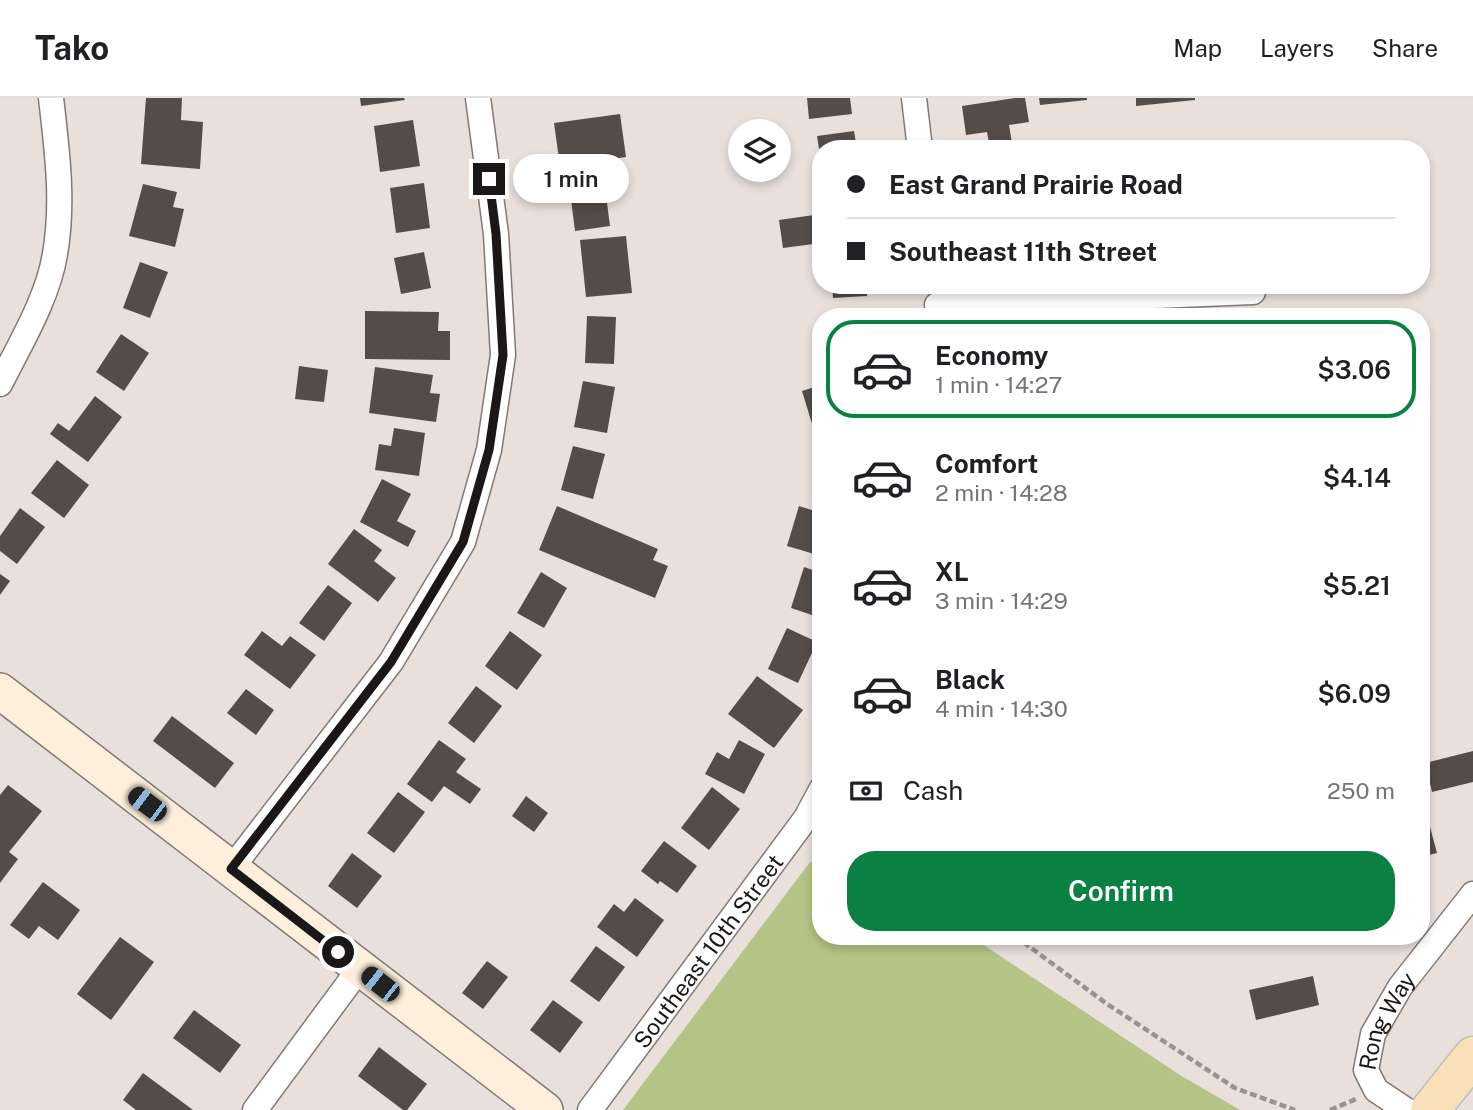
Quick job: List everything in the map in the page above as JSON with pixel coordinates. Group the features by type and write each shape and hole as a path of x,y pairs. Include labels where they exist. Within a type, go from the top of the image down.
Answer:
{"main road":[{"path":"1430,1110 1473,1056"}],"street":[{"path":"0,384 39,304 55,256 60,181 51,98"},
{"path":"231,869 391,662 463,542 489,450 503,355 496,234 478,98"},
{"path":"914,98 919,140"},
{"path":"936,302 1190,294"},
{"path":"0,691 545,1110"},
{"name":"Southeast 10th Street","path":"590,1110 812,807"},
{"name":"Rong Way","path":"1406,1110 1376,1090 1366,1070 1373,1034 1400,988 1473,894"},
{"path":"255,1110 360,968"}],"path":[{"path":"1027,945 1107,1004 1235,1088 1295,1110"}],"green space":[{"path":"810,862 812,945 984,945 1180,1075 1240,1110 623,1110"}],"building":[{"path":"146,98 182,98 181,120 203,122 200,169 141,164"},
{"path":"360,98 404,98 405,100 361,106"},
{"path":"807,98 850,98 852,114 809,119"},
{"path":"1025,98 1029,122 1009,125 1012,140 988,140 987,132 966,135 962,106"},
{"path":"1039,98 1087,98 1087,100 1040,105"},
{"path":"1136,98 1195,98 1195,100 1136,106"},
{"path":"620,114 626,157 560,166 554,123"},
{"path":"413,120 420,166 380,172 374,126"},
{"path":"854,131 856,140 818,140 817,136"},
{"path":"603,172 610,226 575,231 568,176"},
{"path":"424,183 430,228 396,233 390,188"},
{"path":"143,184 177,192 173,207 184,209 175,247 129,236"},
{"path":"812,215 812,244 783,248 779,220"},
{"path":"626,236 632,293 586,297 580,240"},
{"path":"424,252 431,288 401,294 394,258"},
{"path":"140,262 168,272 150,318 123,308"},
{"path":"833,294 867,294 867,296 833,298"},
{"path":"365,311 439,312 438,331 450,331 450,360 365,359"},
{"path":"587,316 616,317 614,364 585,363"},
{"path":"121,334 149,353 124,391 96,372"},
{"path":"299,366 328,370 324,402 295,399"},
{"path":"375,367 433,375 430,393 440,394 436,422 369,413"},
{"path":"583,381 615,387 607,433 574,427"},
{"path":"812,388 812,424 802,391"},
{"path":"95,396 122,417 88,462 50,434 58,423 69,431"},
{"path":"394,428 425,433 419,476 375,470 379,444 391,446"},
{"path":"573,446 605,454 593,499 561,490"},
{"path":"57,460 89,485 64,518 31,493"},
{"path":"382,479 411,494 397,521 416,531 408,547 360,522"},
{"path":"557,506 658,549 653,560 668,566 655,598 539,550"},
{"path":"799,506 812,510 812,553 787,546"},
{"path":"20,508 45,527 17,564 0,551 0,536"},
{"path":"354,529 382,550 374,561 396,578 378,602 328,564"},
{"path":"804,567 812,570 812,615 791,608"},
{"path":"541,572 567,588 544,628 517,613"},
{"path":"0,574 10,581 0,595"},
{"path":"328,585 352,603 324,641 299,623"},
{"path":"787,628 812,640 812,653 798,683 768,669"},
{"path":"262,631 282,646 290,636 316,655 290,689 244,655"},
{"path":"510,631 542,655 517,690 485,666"},
{"path":"757,676 803,710 774,748 728,714"},
{"path":"476,686 502,706 474,743 448,723"},
{"path":"246,689 274,710 256,735 227,713"},
{"path":"172,716 234,763 215,788 153,741"},
{"path":"439,740 466,759 456,772 481,789 470,804 444,786 432,802 407,784"},
{"path":"739,740 765,754 744,794 705,774 717,752 729,759"},
{"path":"1473,751 1473,782 1432,792 1430,762"},
{"path":"8,785 42,811 9,852 18,859 0,883 0,795"},
{"path":"712,787 740,809 709,850 681,828"},
{"path":"398,792 425,812 394,853 367,833"},
{"path":"526,796 548,813 534,832 512,816"},
{"path":"1430,827 1437,853 1430,855"},
{"path":"664,841 697,866 677,893 660,881 658,884 641,871"},
{"path":"352,853 382,876 357,908 328,886"},
{"path":"43,882 80,910 58,940 39,926 29,939 10,925"},
{"path":"635,898 664,920 637,957 597,927 614,904 624,912"},
{"path":"120,937 154,962 111,1020 77,994"},
{"path":"596,946 625,967 599,1002 570,981"},
{"path":"487,961 508,977 483,1009 462,993"},
{"path":"1313,976 1319,1005 1256,1020 1249,990"},
{"path":"553,1000 583,1022 560,1053 530,1030"},
{"path":"194,1010 241,1045 220,1073 173,1038"},
{"path":"379,1047 427,1084 407,1110 403,1110 358,1076"},
{"path":"143,1073 193,1110 136,1110 123,1100"}],"route":[{"path":"338,952 231,869 391,662 463,542 489,450 503,355 496,234 489,179"}]}
